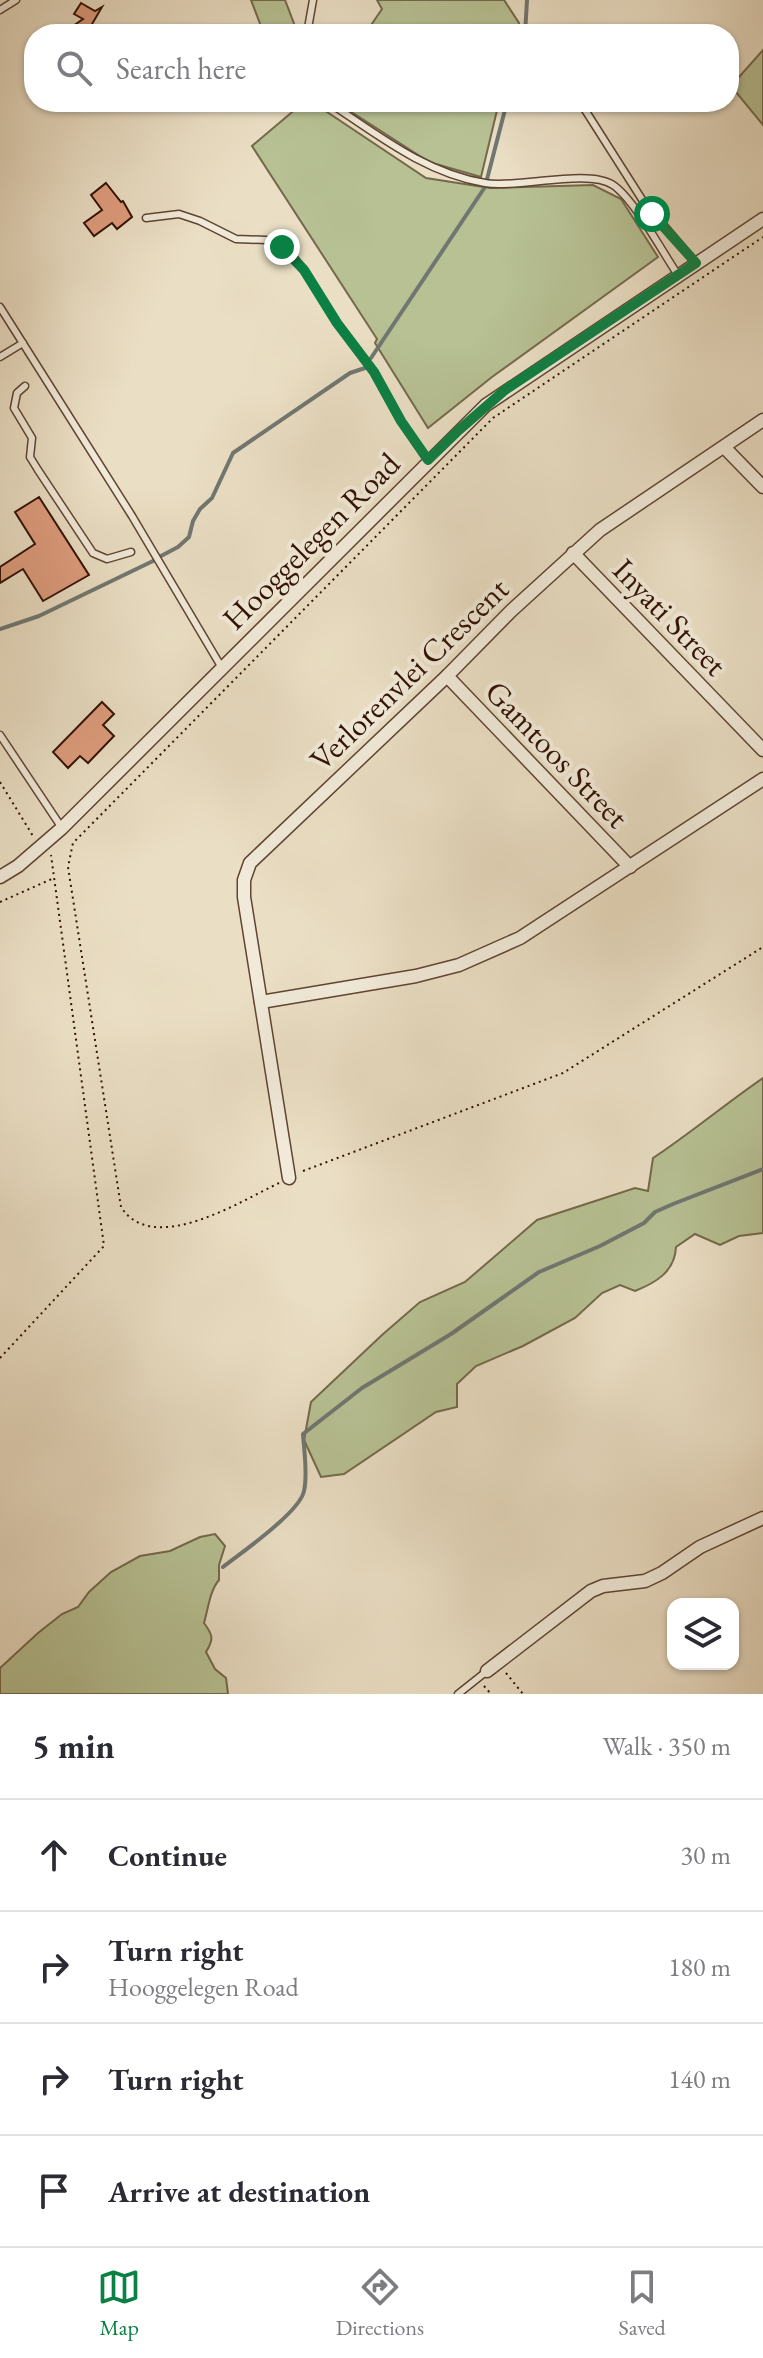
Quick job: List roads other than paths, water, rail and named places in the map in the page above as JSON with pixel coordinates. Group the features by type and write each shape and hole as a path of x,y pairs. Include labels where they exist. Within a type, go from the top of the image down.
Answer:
{"street":[{"name":"Hooggelegen Road","path":"0,877 62,828 428,460 505,390 763,219"},
{"name":"Verlorenvlei Crescent","path":"289,1178 244,897 244,880 250,863 573,553 634,506 763,420"},
{"path":"724,447 763,487"},
{"name":"Inyati Street","path":"573,553 763,750"},
{"name":"Gamtoos Street","path":"447,676 630,867"},
{"path":"261,1002 416,976 459,965 520,938 763,779"},
{"path":"487,1671 591,1591 603,1586 645,1581 700,1547 763,1518"}],"lane":[{"path":"0,10 16,0"},
{"path":"309,24 313,0"},
{"path":"343,112 427,166 479,182 607,182 623,193 678,275"},
{"path":"586,112 652,214 696,263"},
{"path":"146,218 179,214 236,239 266,240 289,252 374,372 401,421 428,460"},
{"path":"0,307 132,516 222,668"},
{"path":"0,357 23,343"},
{"path":"25,386 17,393 14,408 32,438 30,457 55,497 93,553 107,559 131,552"},
{"path":"0,735 62,828"},
{"path":"458,1694 487,1671"}],"waterway":[{"path":"526,24 527,0"},
{"path":"371,358 485,187 504,112"},
{"path":"161,556 189,537 193,521 212,498 233,453 350,373 365,368"},
{"path":"0,629 39,616 153,561"},
{"path":"223,1567 269,1532 300,1500 306,1477 303,1434 362,1388 451,1334 539,1272 600,1246 644,1223 655,1212 763,1169"}]}
